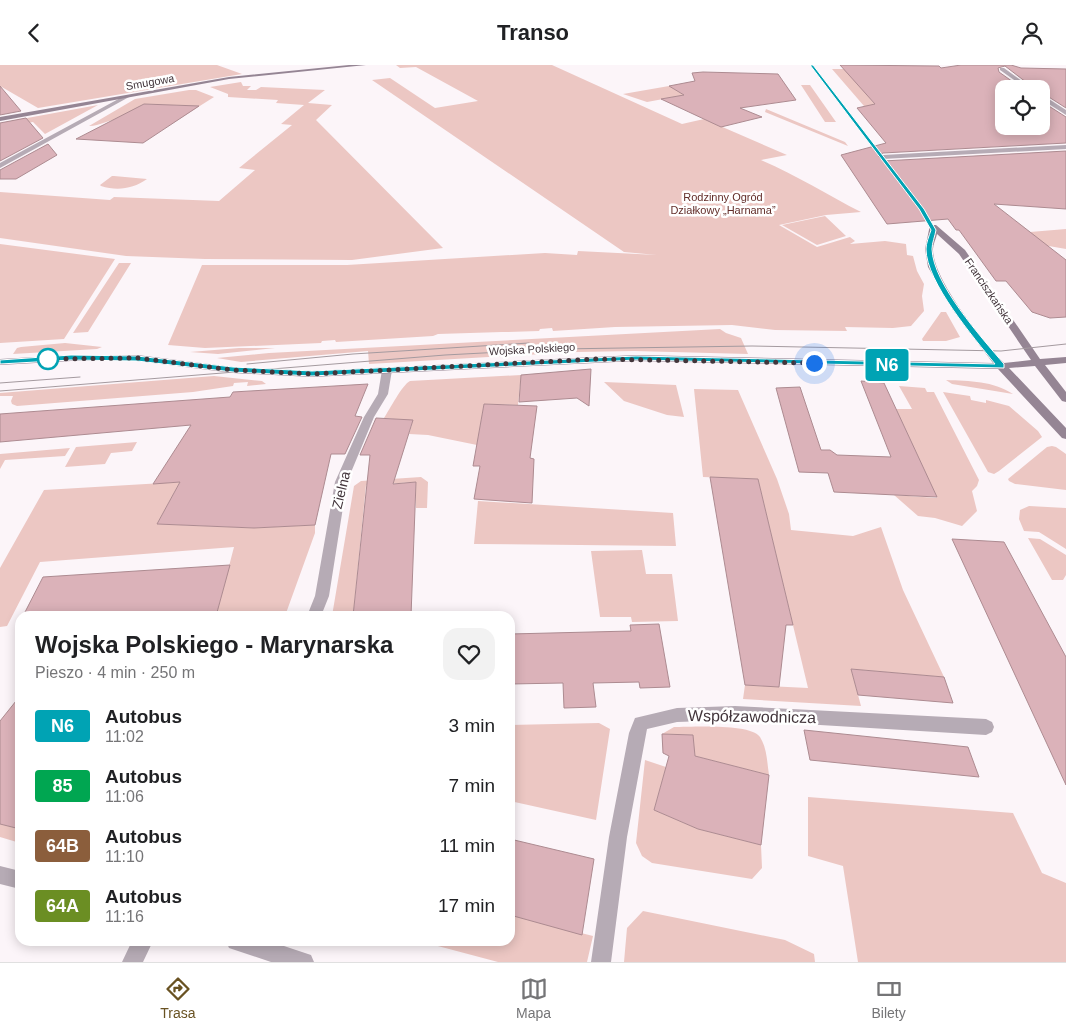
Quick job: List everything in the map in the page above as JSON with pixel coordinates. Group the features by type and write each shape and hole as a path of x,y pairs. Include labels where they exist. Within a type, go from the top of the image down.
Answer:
{"main road":[{"name":"Smugowa","path":"0,119 235,77 364,65"},
{"name":"Franciszkańska","path":"1066,399 1037,363 962,252 933,227 929,249 935,273 963,319 1001,366 1066,435"},
{"name":"Wojska Polskiego","path":"0,362 103,357 171,361 233,370 295,373 636,358 1001,366 1066,360"}],"street":[{"path":"1002,69 1018,80"},
{"path":"0,166 126,97"},
{"path":"1050,102 1066,113"},
{"path":"883,157 1066,147"},
{"name":"Zielna","path":"316,611 322,597 341,481 369,417 383,394 387,370"},
{"name":"Współzawodnicza","path":"601,962 618,837 637,733 641,723 677,715 735,713 986,727"},
{"path":"0,875 15,879"},
{"path":"132,962 140,946"},
{"path":"252,946 304,962"}],"green space":[{"path":"0,65 217,65 242,74 38,108 0,86"},
{"name":"Rodzinny Ogród Działkowy „Harnama”","path":"396,65 552,65 682,124 704,119 787,155 761,160 861,212 826,215 779,225 817,247 850,237 855,241 850,244 885,241 906,244 907,255 913,256 917,271 924,284 922,296 924,311 911,326 893,328 845,327 847,331 775,330 732,325 615,327 553,331 552,328 540,329 539,331 438,334 433,336 336,342 335,340 322,341 321,343 205,348 168,345 202,265 347,265 545,253 577,255 578,251 657,255 624,252 372,80 390,78 435,108 478,101 416,67 400,68"},
{"path":"832,69 848,69 877,107 864,106"},
{"path":"241,82 243,86 251,86 247,90 256,90 261,87 325,90 308,103 332,105 316,120 443,248 352,260 205,259 126,256 0,238 0,192 110,200 114,197 219,201 255,170 239,168 292,125 281,124 304,105 276,103 278,100 228,97 228,94 210,87"},
{"path":"801,85 810,85 836,122 825,122"},
{"path":"669,86 685,95 647,102 623,94"},
{"path":"196,90 214,97 173,123 168,123 193,106 144,104 116,120 89,126 135,99"},
{"path":"98,105 45,134 33,122 0,128 0,123"},
{"path":"766,109 845,142 848,146 765,112"},
{"path":"112,176 147,179 125,188 100,185"},
{"path":"825,216 846,236 817,245 782,225"},
{"path":"1066,229 1066,249 957,230 1030,232"},
{"path":"0,244 115,259 64,339 0,343"},
{"path":"119,263 131,263 88,332 73,333"},
{"path":"941,312 946,312 960,337 946,341 923,341 922,339"},
{"path":"720,329 741,338 748,354 634,351 577,352 369,364 368,351 241,362 217,358 269,353"},
{"path":"65,343 102,347 97,349 13,354 17,348 21,347"},
{"path":"239,348 275,348 218,354 190,352"},
{"path":"521,375 518,405 484,404 477,445 428,435 409,434 412,424 403,420 384,418 400,392 410,381"},
{"path":"214,376 262,381 266,384 247,386 248,382 234,383 233,386 193,392 17,406 12,404 13,396 0,396 0,393"},
{"path":"946,380 989,384 1013,394 952,384"},
{"path":"604,382 676,385 684,417 667,415 624,401"},
{"path":"899,386 925,388 927,392 934,392 979,480 977,486 972,491 977,511 962,526 935,518 918,516 894,495 937,498 896,409 912,409"},
{"path":"694,389 738,390 777,479 789,514 791,530 853,536 881,527 903,590 944,677 851,669 861,706 743,699 745,685 808,688 758,479 703,477"},
{"path":"943,392 970,396 971,400 986,403 986,400 1009,406 1038,431 1042,437 999,471 994,474 988,472"},
{"path":"137,442 132,451 111,453 105,464 65,467 76,447"},
{"path":"1052,446 1066,454 1066,490 1015,484 1009,481 1008,479 1047,447"},
{"path":"70,448 65,456 5,460 0,469 0,454"},
{"path":"421,477 428,482 427,508 416,508 416,482 366,485 353,611 333,611 354,486 361,481"},
{"path":"180,482 157,524 254,528 315,525 315,533 287,611 217,611 234,547 40,562 7,626 0,627 0,568 44,490"},
{"path":"478,501 673,513 676,546 474,544"},
{"path":"1029,506 1066,508 1066,549 1039,532 1024,531 1019,519 1020,510"},
{"path":"1028,538 1040,539 1066,555 1066,575 1063,580 1052,580"},
{"path":"642,550 646,574 672,574 678,621 632,622 631,617 600,617 591,551"},
{"path":"599,723 610,729 596,820 515,802 515,725"},
{"path":"674,727 720,727 754,733 760,737 764,746 769,775 695,756 692,735 662,734"},
{"path":"645,760 666,767 654,810 698,829 761,845 762,868 752,879 652,863 642,856 636,843"},
{"path":"808,797 1013,813 1042,873 1066,883 1066,962 858,962 843,866 808,856"},
{"path":"0,824 15,828 15,842 0,837"},
{"path":"643,911 785,940 814,954 815,962 624,962 627,928"},
{"path":"515,916 593,936 587,962 498,962 438,946 515,946"}],"building":[{"path":"840,65 939,66 941,68 961,65 1011,65 1021,68 1066,69 1066,108 1050,98 1050,80 1023,80 1005,66 998,68 999,72 1010,80 995,80 995,135 1050,135 1050,107 1066,117 1066,143 883,153 878,156 883,161 1066,151 1066,209 994,204 1066,260 1066,317 1050,318 1032,312 1006,281 996,281 959,230 956,230 948,219 887,224 841,155 886,143 857,108 875,104"},
{"path":"692,73 778,74 796,100 740,108 762,117 721,127 661,99 684,95 669,86 695,81"},
{"path":"0,86 21,111 0,115"},
{"path":"144,104 199,106 143,143 76,139"},
{"path":"26,118 43,138 0,161 0,123"},
{"path":"48,144 57,155 16,179 0,179 0,170"},
{"path":"591,369 589,406 577,398 519,402 521,375"},
{"path":"861,381 884,383 937,497 834,492 828,473 799,472 776,388 800,387 821,450 830,450 837,455 891,457"},
{"path":"368,384 355,416 362,417 345,454 331,454 315,525 254,528 157,524 180,482 153,484 191,425 0,442 0,414 230,397 233,392"},
{"path":"484,404 537,406 530,458 534,459 532,503 474,499 480,466 473,466"},
{"path":"376,418 413,420 393,484 416,482 411,611 354,611 370,455 360,455"},
{"path":"710,477 758,479 793,625 786,625 779,687 745,685"},
{"path":"952,539 1004,542 1066,657 1066,785"},
{"path":"230,565 217,611 26,611 43,577"},
{"path":"659,624 670,687 640,688 639,682 593,683 596,707 564,708 563,683 515,684 515,634 631,631 630,625"},
{"path":"851,669 944,677 953,703 858,695"},
{"path":"15,702 15,828 0,824 0,721"},
{"path":"804,730 968,747 979,777 810,760"},
{"path":"662,734 693,735 695,756 769,775 761,845 698,829 654,810 669,756 663,753"},
{"path":"515,840 594,859 582,935 515,916"}],"tram line":[{"path":"247,364 353,354 529,343"},
{"path":"0,391 445,355 559,349 752,346 1001,351 1066,344"},
{"path":"0,383 80,377"}],"bus line":[{"name":"N6","path":"0,362 103,357 137,358 233,370 312,374 636,358 964,367 1001,366 963,319 936,275 932,267 929,249 934,230 922,209 908,188 812,65"}],"route":[{"path":"48,359 137,358 233,370 312,374 636,358 814,363"}]}
